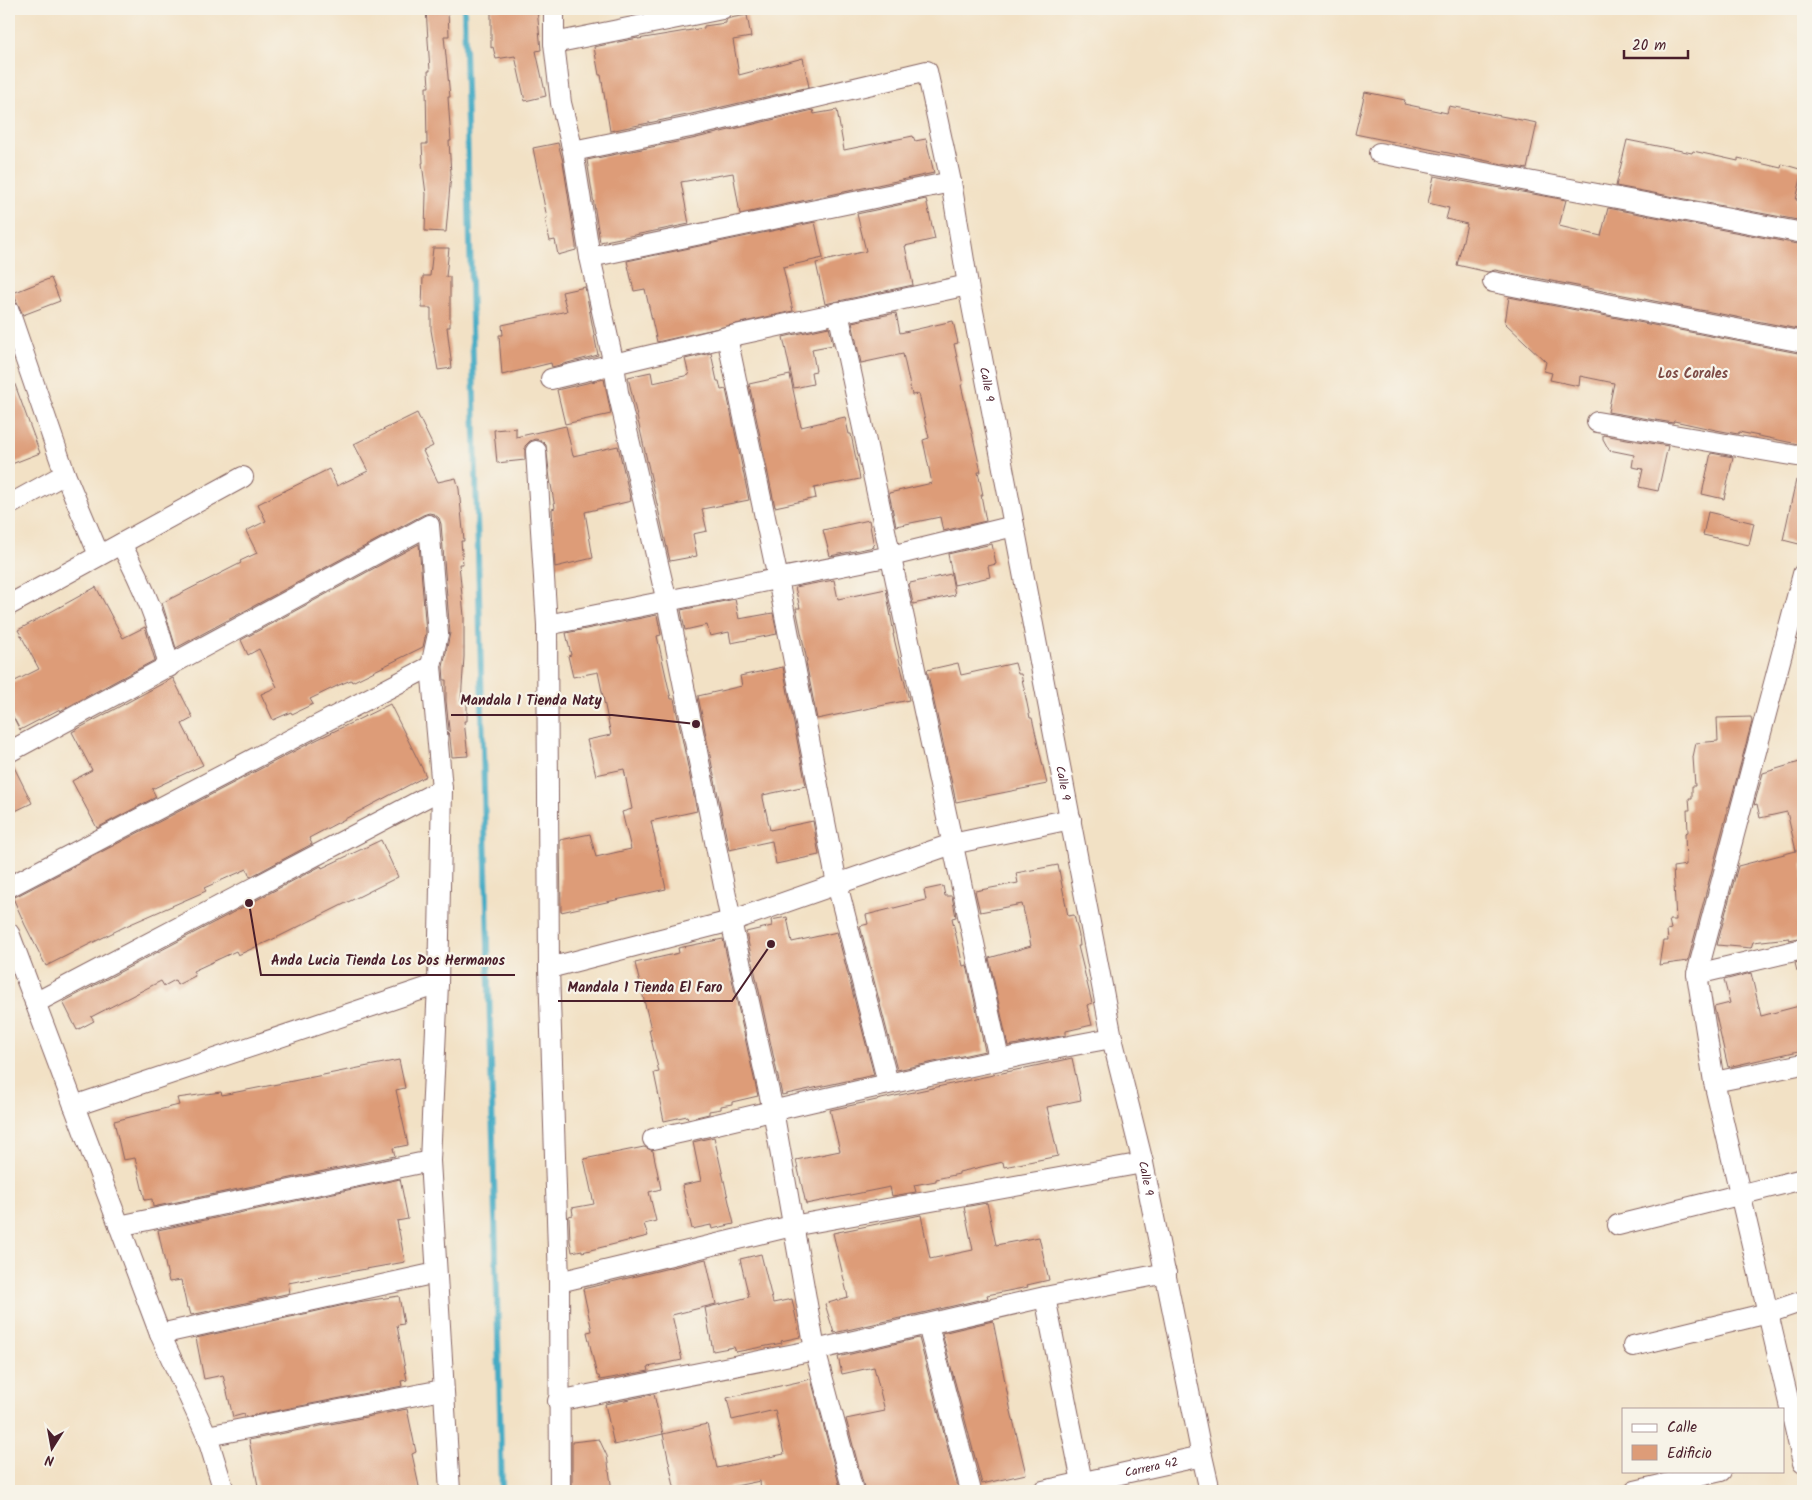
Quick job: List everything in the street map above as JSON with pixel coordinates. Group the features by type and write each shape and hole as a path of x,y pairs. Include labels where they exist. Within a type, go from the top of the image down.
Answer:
{"street":[{"path":"554,9 554,43 561,103 573,151 590,257 614,365 618,392 667,602 731,921 773,1110 815,1350 853,1491"},
{"path":"554,43 722,9"},
{"name":"Calle 9","path":"573,151 690,127 927,71 951,182 968,285 1112,1038 1143,1163 1210,1491"},
{"path":"1379,153 1803,233"},
{"path":"590,257 951,182"},
{"path":"1493,282 1803,342"},
{"path":"551,380 727,337 968,285"},
{"path":"9,311 65,474 99,555"},
{"path":"838,312 999,1059"},
{"path":"727,337 778,578 837,884 888,1083"},
{"path":"1597,422 1803,457"},
{"path":"536,451 547,625 549,968 559,1282 558,1401 560,1491"},
{"path":"9,505 65,474"},
{"path":"9,605 243,477"},
{"path":"9,752 429,525 438,634 431,666 442,789 438,984 430,1161 442,1390 450,1491"},
{"path":"547,625 891,556 1014,526"},
{"path":"121,544 137,574 158,628 169,667"},
{"path":"1798,1456 1768,1313 1714,1082 1697,974 1803,574"},
{"path":"9,887 431,666"},
{"path":"35,1003 442,789"},
{"path":"549,968 731,921 952,844 1070,819"},
{"path":"9,933 160,1334 208,1436 224,1491"},
{"path":"1697,974 1803,948"},
{"path":"74,1106 438,984"},
{"path":"653,1139 888,1083 999,1059 1112,1038"},
{"path":"1714,1082 1803,1064"},
{"path":"119,1226 430,1161"},
{"path":"559,1282 792,1226 1143,1163"},
{"path":"1618,1225 1803,1179"},
{"path":"160,1334 436,1272"},
{"path":"558,1401 815,1350 1045,1297 1166,1273"},
{"path":"1045,1297 1082,1482"},
{"path":"1632,1346 1768,1313 1803,1301"},
{"path":"928,1325 971,1491"},
{"path":"208,1436 442,1390"},
{"name":"Carrera 42","path":"1043,1491 1202,1456"},
{"path":"1635,1491 1717,1472"}],"building":[{"path":"426,9 448,9 449,36 444,36 450,97 448,97 451,174 446,232 425,231 426,194 422,163 422,144 427,144 426,87 429,87 428,71 430,71"},
{"path":"491,9 537,9 541,50 536,51 546,96 525,101 515,56 496,59 493,47 491,48"},
{"path":"747,15 751,37 733,40 739,75 803,58 809,87 610,131 601,75 599,75 594,47 704,28 704,26 726,23 726,20 730,18"},
{"path":"1365,92 1405,100 1404,104 1447,113 1449,106 1537,123 1527,169 1355,134"},
{"path":"813,110 814,114 837,110 844,150 913,136 915,141 926,139 934,173 740,214 733,173 681,182 689,224 600,242 587,160 692,139"},
{"path":"1627,140 1738,161 1738,158 1781,168 1782,164 1803,170 1796,200 1803,201 1803,221 1616,186"},
{"path":"558,143 563,162 576,250 558,255 555,240 550,241 533,148"},
{"path":"1434,176 1566,200 1559,226 1601,236 1608,208 1803,245 1803,330 1495,270 1488,272 1457,265 1467,224 1446,219 1449,208 1428,203"},
{"path":"926,199 935,239 905,246 913,285 825,304 816,263 866,251 857,214"},
{"path":"815,222 823,258 783,267 793,311 657,342 645,289 634,291 627,261"},
{"path":"433,248 449,248 446,277 450,277 450,327 447,327 452,368 438,370 431,330 431,308 422,308 423,276 430,276"},
{"path":"51,278 60,301 23,315 13,293"},
{"path":"585,287 598,355 552,367 551,363 502,375 499,335 503,335 502,325 567,311 562,292"},
{"path":"1509,297 1803,354 1803,445 1674,421 1673,423 1608,412 1614,383 1580,376 1579,386 1550,380 1552,373 1544,371 1546,362 1505,323"},
{"path":"896,313 900,333 953,321 958,343 954,344 963,385 961,385 981,472 978,472 986,521 943,531 940,517 896,526 889,493 932,483 923,440 929,438 919,394 912,395 903,354 861,363 852,322"},
{"path":"829,327 833,345 812,349 816,371 811,372 813,384 794,388 783,337"},
{"path":"711,353 717,381 719,381 721,390 726,389 749,500 702,509 707,531 693,534 697,556 670,561 628,377 651,372 653,383 689,375 685,359"},
{"path":"9,371 40,453 9,465"},
{"path":"790,375 801,427 845,417 849,434 851,434 860,479 814,488 816,498 775,507 749,384"},
{"path":"604,379 611,414 565,424 557,390"},
{"path":"417,413 433,446 423,451 438,482 456,478 459,489 464,541 461,541 463,564 459,564 464,616 461,701 467,701 467,721 464,721 468,756 452,757 446,701 446,680 444,680 443,667 450,633 441,524 439,518 434,514 423,515 176,648 162,603 257,553 246,531 266,521 258,504 329,469 337,486 368,471 354,444"},
{"path":"566,426 573,456 618,446 631,501 585,512 593,558 555,567 552,509 555,508 546,445 541,440 535,439 525,446 525,460 497,463 494,430 516,428 516,437"},
{"path":"1603,435 1668,446 1658,491 1639,487 1643,469 1632,467 1634,455 1609,450"},
{"path":"1711,453 1733,457 1724,499 1702,494"},
{"path":"1796,480 1803,481 1803,545 1783,540"},
{"path":"1708,512 1754,523 1749,545 1703,535"},
{"path":"869,520 874,547 830,556 823,530"},
{"path":"419,544 426,633 423,647 352,682 351,680 310,699 313,704 273,720 261,694 277,687 259,649 248,655 241,640"},
{"path":"992,544 996,564 988,566 990,577 954,585 948,554"},
{"path":"951,574 955,595 913,604 910,583"},
{"path":"834,580 838,599 886,589 893,634 909,700 817,719 796,608 800,608 795,587"},
{"path":"96,587 123,638 145,627 155,660 60,711 60,709 20,730 9,709 9,684 39,669 18,630"},
{"path":"735,599 739,619 773,613 777,634 731,643 729,632 710,636 707,625 685,630 681,610"},
{"path":"657,615 661,635 657,636 671,699 674,699 697,811 651,821 666,889 561,912 560,840 590,834 596,857 631,849 622,812 632,809 624,769 596,775 587,740 611,735 598,672 573,677 568,656 571,655 566,633"},
{"path":"958,663 961,675 1015,663 1018,674 1021,674 1047,784 956,802 927,670"},
{"path":"783,667 806,786 763,795 763,798 770,830 813,821 819,855 776,864 772,841 729,850 698,696 742,686 740,676"},
{"path":"173,678 193,718 182,724 203,765 152,789 156,797 97,828 72,781 92,770 72,732"},
{"path":"390,704 426,776 309,838 312,844 250,877 247,869 204,888 206,891 126,926 46,966 13,898 310,743"},
{"path":"1751,717 1752,722 1729,807 1727,807 1688,961 1659,965 1663,941 1668,941 1667,930 1671,929 1669,920 1676,920 1673,867 1686,865 1685,833 1688,832 1687,810 1690,810 1689,798 1692,798 1692,786 1695,786 1693,757 1696,743 1718,741 1717,718"},
{"path":"1803,761 1803,937 1789,940 1789,938 1753,942 1751,948 1717,945 1738,866 1796,851 1787,812 1760,818 1757,804 1754,805 1763,773"},
{"path":"12,763 32,803 9,814 9,764"},
{"path":"381,840 398,877 280,936 238,955 236,951 193,971 195,976 177,985 175,980 164,986 161,981 91,1017 94,1021 77,1030 63,1002 321,866 322,868"},
{"path":"1058,865 1068,916 1074,915 1079,936 1080,946 1078,946 1092,1003 1087,1005 1092,1025 1066,1031 1066,1035 1008,1046 989,958 1031,946 1027,925 1022,904 980,912 975,891 1018,883 1016,873"},
{"path":"943,886 945,896 952,896 956,917 952,918 963,966 967,965 985,1051 897,1070 860,926 868,924 866,915 926,900 924,890"},
{"path":"787,917 792,942 837,932 874,1075 782,1095 746,932 772,926 771,920"},
{"path":"723,939 758,1096 721,1106 721,1109 709,1111 709,1114 688,1119 687,1116 664,1121 654,1073 659,1072 635,963 679,953 678,948"},
{"path":"1803,961 1803,970 1797,971 1795,963"},
{"path":"1751,973 1761,1016 1803,1005 1803,1050 1728,1067 1714,1007 1730,1003 1724,980"},
{"path":"1072,1058 1081,1100 1047,1107 1058,1156 1004,1167 1003,1162 959,1172 959,1174 936,1179 936,1181 914,1185 916,1192 892,1196 890,1187 806,1204 796,1160 840,1151 830,1110"},
{"path":"399,1060 405,1088 396,1090 408,1145 393,1148 395,1156 153,1207 152,1199 145,1200 135,1158 123,1160 114,1121 179,1105 177,1098 221,1092 222,1095"},
{"path":"714,1137 734,1224 712,1229 711,1225 692,1229 682,1185 701,1181 693,1142"},
{"path":"644,1147 653,1151 661,1189 649,1192 656,1221 644,1224 648,1236 582,1252 582,1250 572,1252 569,1216 573,1215 572,1208 594,1204 584,1159"},
{"path":"400,1179 408,1219 397,1221 405,1262 288,1283 290,1293 191,1315 189,1308 187,1308 181,1280 169,1282 158,1230"},
{"path":"987,1203 996,1245 1039,1237 1049,1280 1027,1285 1028,1287 987,1295 988,1298 834,1333 825,1304 848,1297 833,1233 921,1215 930,1259 973,1250 964,1207"},
{"path":"761,1254 773,1303 792,1299 800,1337 781,1341 782,1343 736,1352 734,1347 713,1351 705,1308 749,1297 740,1259"},
{"path":"706,1259 716,1304 672,1315 682,1360 648,1367 649,1371 600,1380 599,1376 597,1376 587,1332 592,1331 583,1289"},
{"path":"399,1296 404,1324 397,1325 407,1380 401,1381 402,1386 245,1417 244,1414 233,1417 223,1375 204,1379 196,1338 358,1302"},
{"path":"993,1321 1010,1407 1026,1474 982,1484 942,1333"},
{"path":"919,1338 958,1487 940,1491 865,1491 846,1419 885,1411 874,1367 842,1374 838,1357"},
{"path":"811,1379 841,1491 761,1491 760,1481 721,1489 721,1491 675,1491 663,1434 707,1424 717,1468 784,1454 775,1410 732,1420 727,1398"},
{"path":"654,1394 663,1434 614,1445 605,1404"},
{"path":"407,1409 416,1452 412,1454 420,1491 259,1491 249,1440"},
{"path":"599,1439 607,1456 612,1491 572,1491 572,1442"}],"waterway":[{"path":"464,9 502,1491"}],"place":[{"name":"Mandala 1 Tienda Naty","path":"696,724"},
{"name":"Anda Lucia Tienda Los Dos Hermanos","path":"249,903"},
{"name":"Mandala 1 Tienda El Faro","path":"771,944"}],"district":[{"name":"Los Corales","path":"1693,373"}]}
